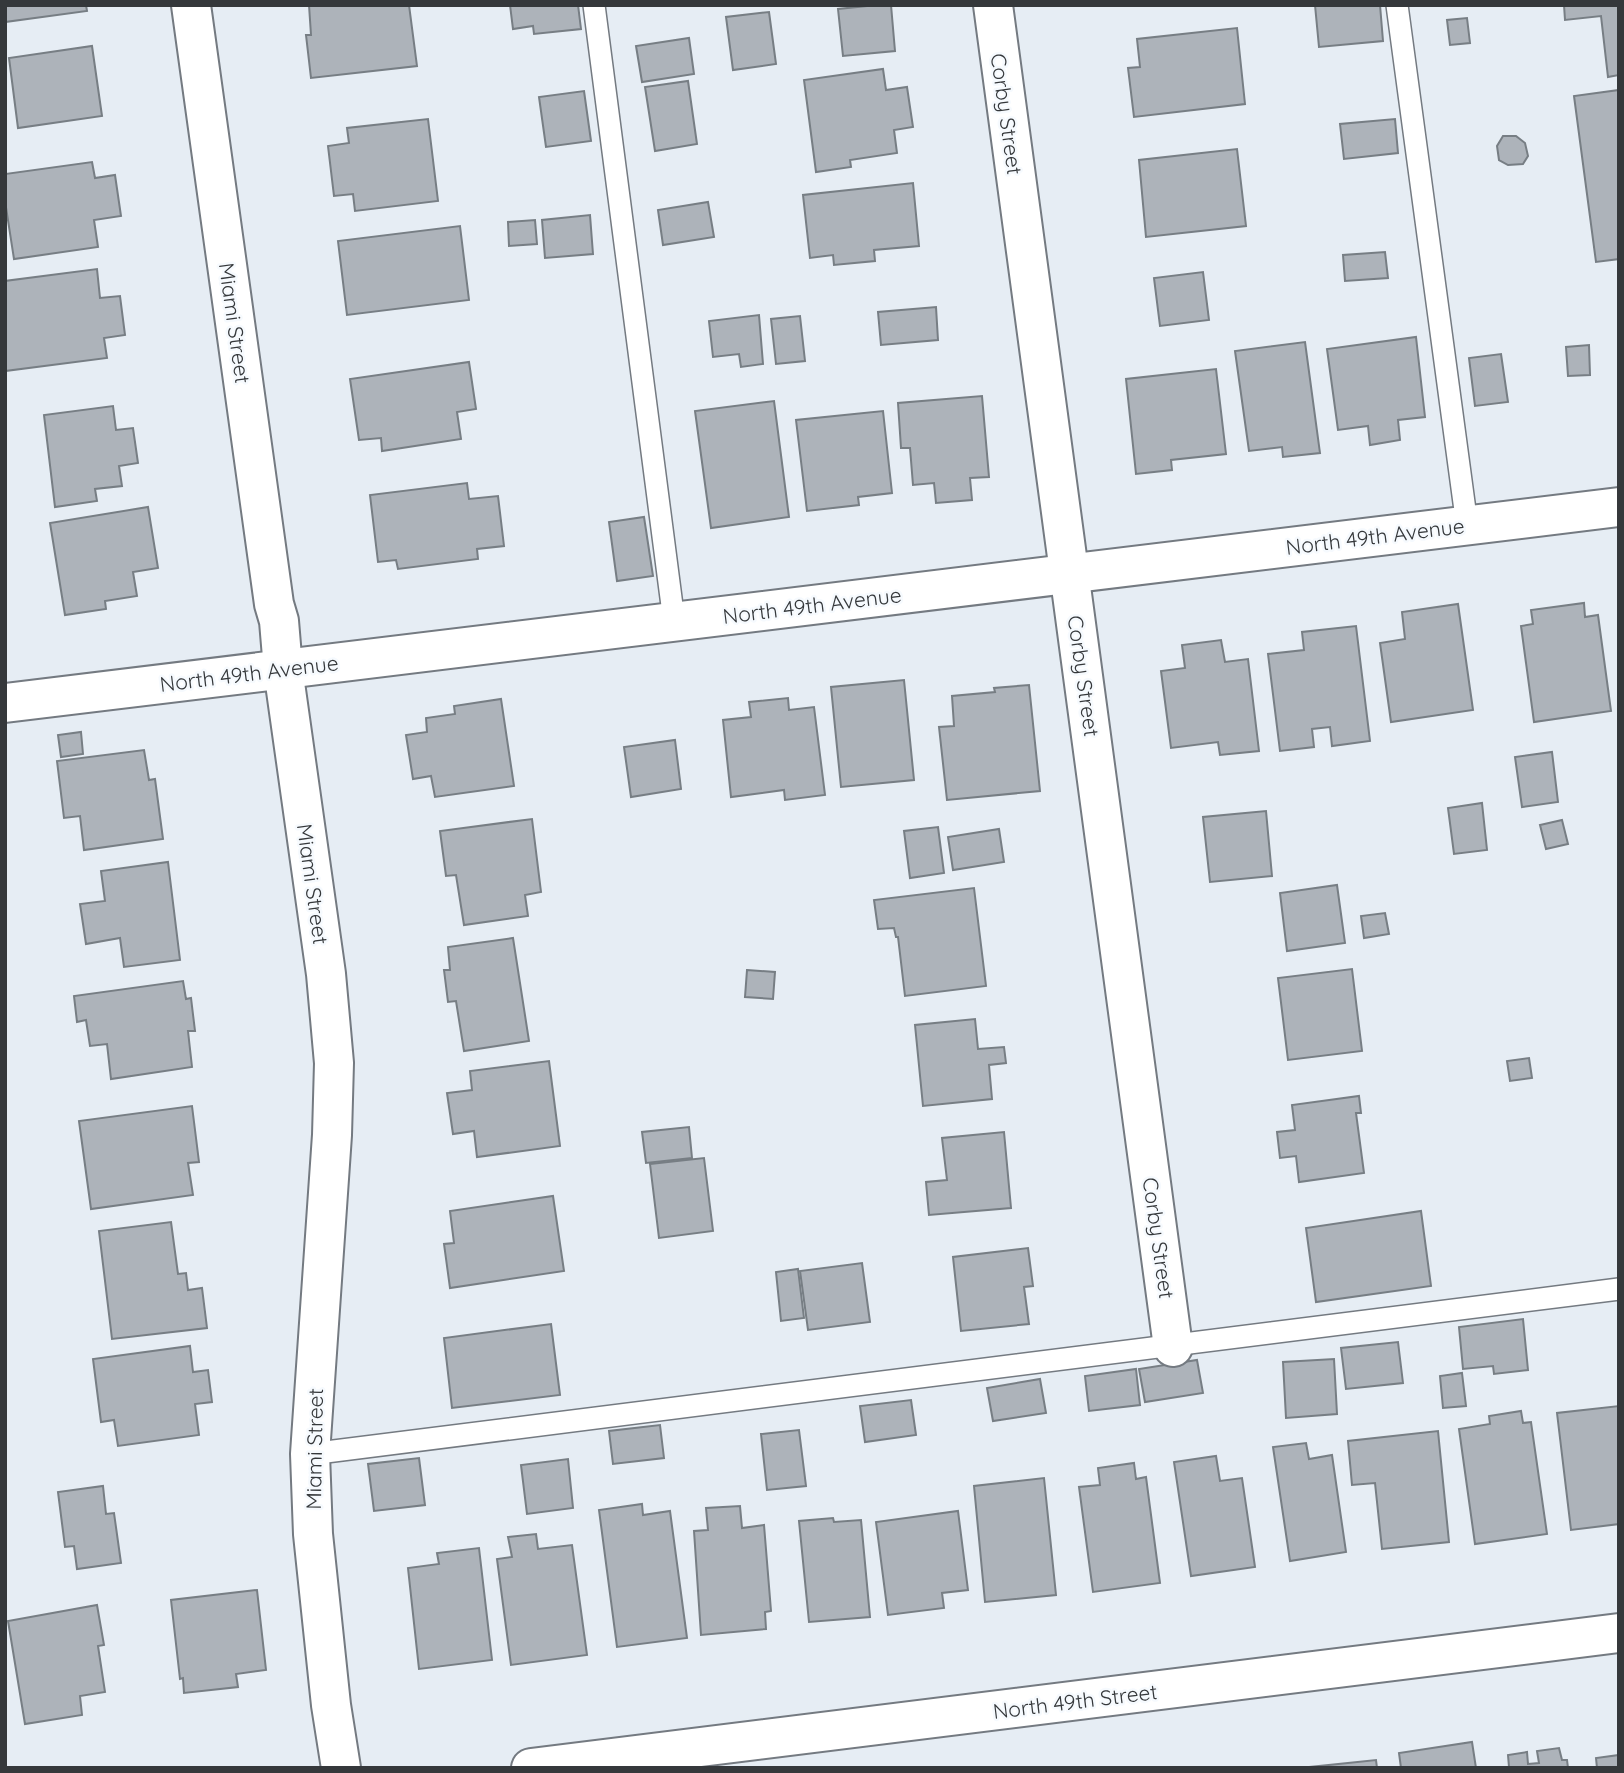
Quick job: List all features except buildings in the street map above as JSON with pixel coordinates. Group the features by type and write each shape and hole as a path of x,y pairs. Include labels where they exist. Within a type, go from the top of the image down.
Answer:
{"street":[{"name":"Miami Street","path":"191,5 274,604 279,621 283,669 326,974 334,1063 332,1135 310,1454 313,1534 331,1705 341,1768"},
{"name":"Corby Street","path":"993,5 1173,1347"},
{"name":"North 49th Avenue","path":"5,703 1619,507"},
{"name":"North 49th Street","path":"531,1768 1619,1633"}],"lane":[{"path":"594,5 674,621"},
{"path":"1396,5 1467,525"},
{"path":"310,1454 1619,1289"}]}
